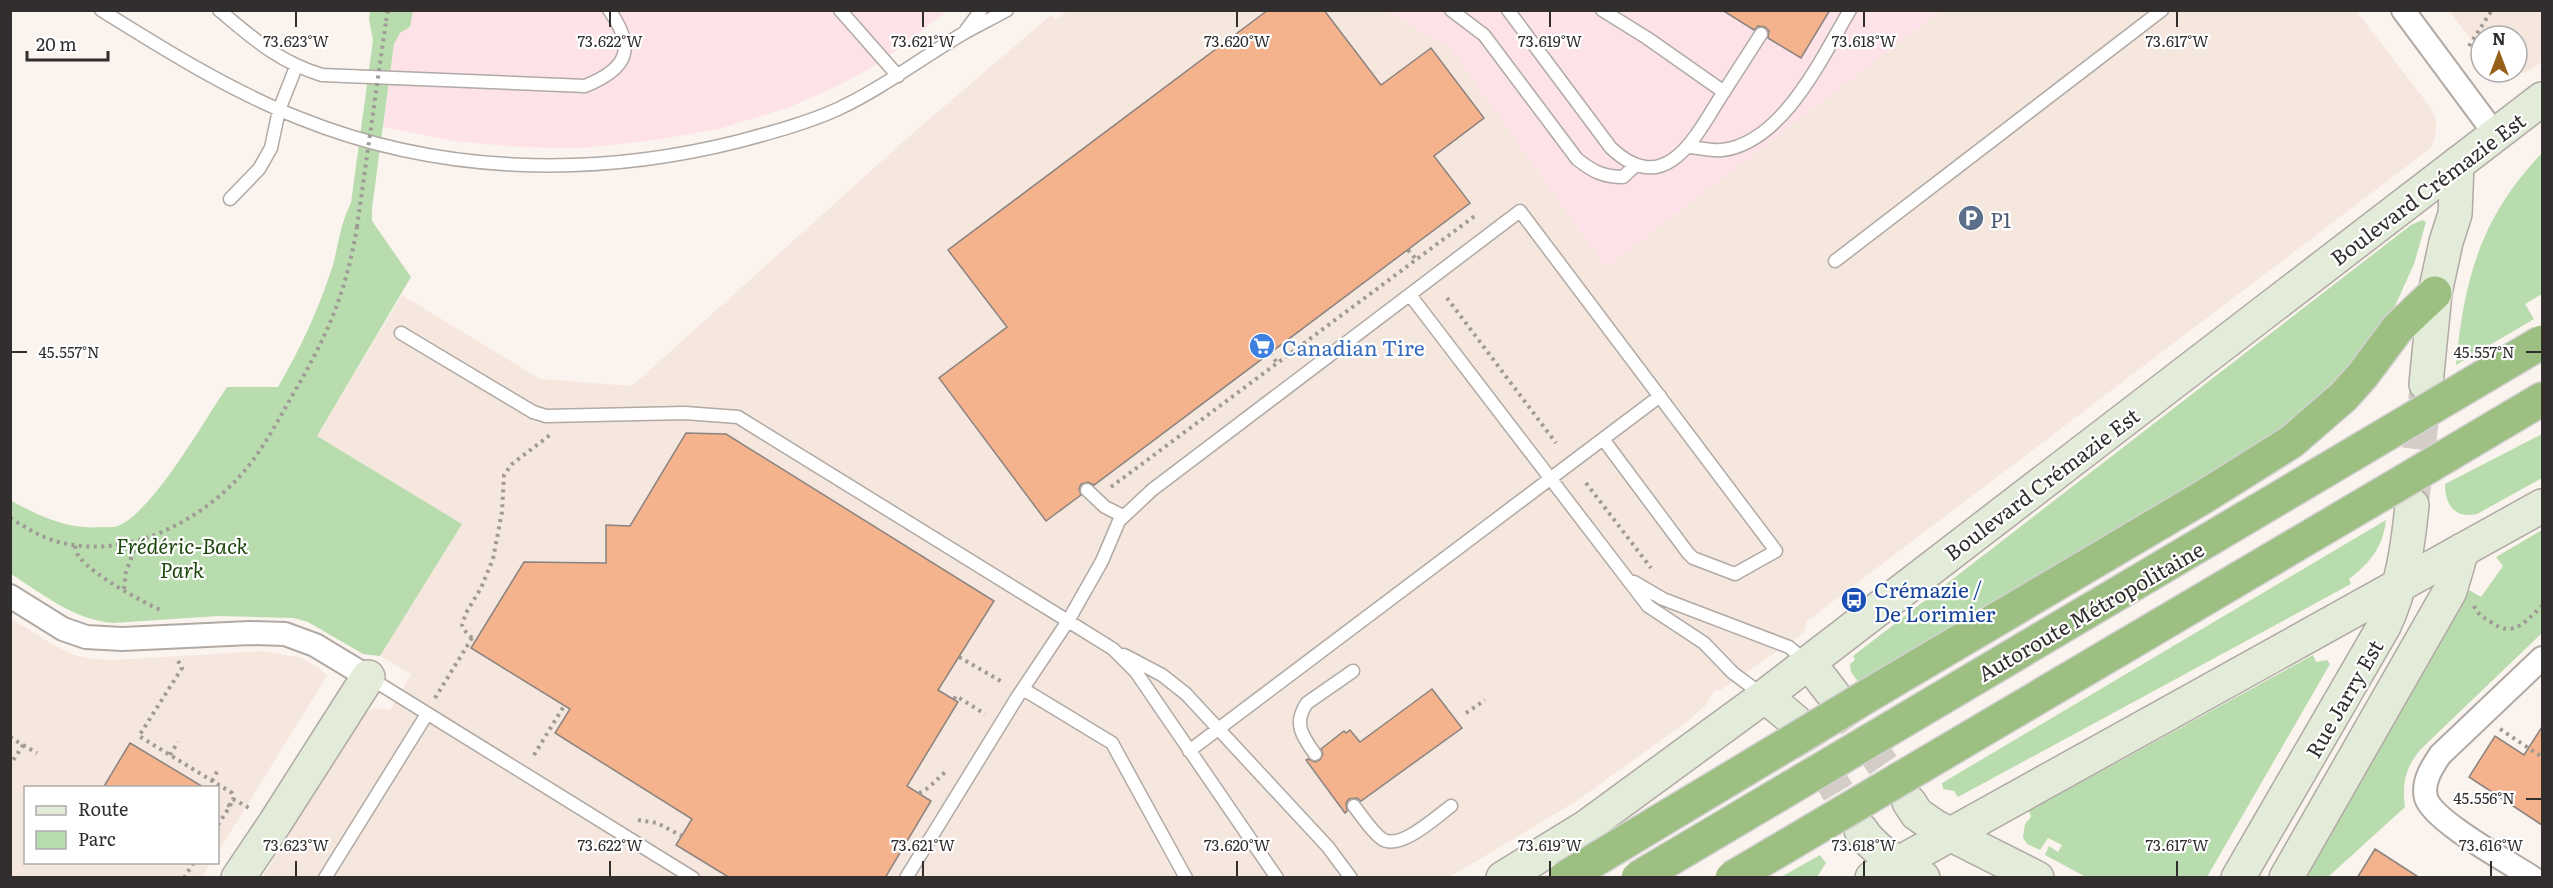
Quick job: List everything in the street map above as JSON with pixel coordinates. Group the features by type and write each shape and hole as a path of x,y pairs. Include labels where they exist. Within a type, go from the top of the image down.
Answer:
{"highway":[{"path":"1564,878 2205,496 2291,442 2343,396 2362,376 2397,329 2435,293"},
{"name":"Autoroute Métropolitaine","path":"1638,878 2542,342"},
{"path":"1732,878 2542,399"}],"main road":[{"name":"Boulevard Crémazie Est","path":"1503,878 1590,834 1765,696 2542,99"},
{"path":"2427,384 2435,293 2446,242 2455,214 2457,164"},
{"name":"Rue Jarry Est","path":"2238,878 2385,626 2400,583 2408,544 2412,505"},
{"path":"1861,830 1898,873 1950,833 2542,506"},
{"name":"Rue Jarry Est","path":"2286,878 2450,591 2462,550"},
{"path":"1809,663 1836,698"},
{"path":"237,878 275,823 368,677"},
{"path":"1765,696 1796,722"},
{"path":"1909,802 1925,820 2037,878"}],"street":[{"path":"2403,10 2495,134"},
{"path":"10,596 63,628 86,637 122,639 250,633 285,634 315,645 368,677"},
{"path":"2533,878 2443,820 2427,799 2426,787 2428,775 2440,755 2542,658"}],"lane":[{"path":"101,10 213,78 279,110 351,136 422,153 511,165 588,166 662,158 785,128 837,109 898,76 963,33 1007,10"},
{"path":"219,10 267,50 296,67 322,75 585,86 606,77 621,63 625,47 622,29 609,10"},
{"path":"840,10 898,76"},
{"path":"963,33 981,10"},
{"path":"1451,10 1484,35 1577,159 1594,172 1608,177 1623,177 1636,165"},
{"path":"1508,10 1611,148 1623,159 1636,165 1650,167 1665,164 1690,147 1761,34"},
{"path":"1602,10 1647,38 1724,92"},
{"path":"1690,147 1722,150 1762,133 1776,121 1807,82 1850,10"},
{"path":"1835,261 2162,10"},
{"path":"230,199 259,169 271,148 279,110 296,67"},
{"path":"906,878 1023,689 1068,621 1102,561 1123,516 1152,490 1521,211 1776,551 1735,574 1693,558 1603,439"},
{"path":"1410,295 1648,606 1658,615 1695,636 1739,678 1765,696"},
{"path":"401,333 533,412 546,416 685,413 738,417 1118,652 1144,664 1169,680 1186,694 1328,847 1351,878"},
{"path":"1189,751 1660,396"},
{"path":"1087,490 1105,507 1123,516"},
{"path":"1622,572 1663,599 1789,647 1809,663"},
{"path":"1118,652 1136,672 1277,878"},
{"path":"1315,753 1299,727 1299,718 1303,708 1353,671"},
{"path":"368,677 693,878"},
{"path":"1023,689 1112,743 1186,878"},
{"path":"325,878 427,714"},
{"path":"1354,806 1382,839 1394,842 1408,837 1451,806"}],"path":[{"path":"11,520 54,541 75,546 138,540 175,527 200,512 239,477 255,458 319,350 332,323 347,274 357,227 388,10"},
{"path":"2483,24 2492,10"},
{"path":"1118,481 1476,215"},
{"path":"1408,250 1416,260"},
{"path":"1448,298 1556,443"},
{"path":"1270,353 1277,363"},
{"path":"1223,403 1228,410"},
{"path":"437,695 474,640 464,630 463,620 481,588 493,559 502,512 504,475 512,464 525,454"},
{"path":"1126,475 1131,482"},
{"path":"124,589 126,572 138,540"},
{"path":"2474,604 2475,610 2505,630 2513,629 2542,606"},
{"path":"959,657 1004,683"},
{"path":"182,668 139,736 232,793 233,799"},
{"path":"954,699 956,696 986,714"},
{"path":"1466,713 1485,699"},
{"path":"534,755 564,706"},
{"path":"2494,726 2542,757"},
{"path":"10,737 37,753"},
{"path":"170,755 178,742"},
{"path":"10,765 23,745"},
{"path":"212,781 219,768"},
{"path":"219,823 227,804 233,799"},
{"path":"233,799 249,808"},
{"path":"184,878 193,864"}],"shaded area":[{"path":"1065,10 1385,11 1450,48 1606,268 1941,11 2356,11 2431,108 2436,120 2435,137 2431,148 1807,621 1804,633 1719,691 1715,689 1705,706 1689,720 1578,800 1450,877 262,878 366,713 373,708 390,710 411,674 380,656 462,524 317,436 402,295 540,379 632,386 913,133 1051,15 1056,20 1066,12"},
{"path":"413,11 947,11 884,60 844,83 790,107 719,129 656,140 582,148 517,147 453,141 383,127 394,44 400,33 410,27"},
{"path":"1385,11 1941,11 1606,268 1450,48"},
{"path":"2449,11 2542,11 2542,62 2529,71 2529,24 2469,24 2469,37"},
{"path":"10,618 57,647 75,655 93,659 114,660 264,651 302,658 319,668 327,676 219,850 219,786 24,786 24,864 210,864 201,877 11,877"}],"green space":[{"name":"Frédéric-Back Park","path":"370,11 413,11 410,27 400,33 394,44 372,208 372,221 411,277 317,436 462,524 380,656 363,654 308,622 294,618 218,616 113,623 85,617 47,598 11,574 10,500 54,521 66,524 89,527 118,526 134,516 163,483 227,387 278,387 294,358 322,297 333,265 342,226 351,203 373,40 369,19"},
{"path":"2542,153 2542,294 2525,304 2534,319 2456,365 2464,304 2479,250 2504,201"},
{"path":"2422,220 2426,222 2414,264 2394,308 2366,347 2299,421 1859,683 1851,672 1850,664 1855,660 1853,656 2411,225"},
{"path":"2542,434 2542,478 2477,514 2457,512 2449,504 2445,484"},
{"path":"2386,520 2379,546 2363,567 2349,579 2351,584 1958,797 1954,791 1943,789 1942,783"},
{"path":"2542,530 2542,633 2421,749 2411,763 2406,776 2405,807 2328,877 2305,878 2469,590 2481,597 2503,566 2496,557"},
{"path":"2313,655 2316,662 2327,660 2330,664 2207,877 2086,877 2045,855 2049,846 2058,852 2062,845 2048,838 2040,850 2027,844 2023,837 2025,824 2031,817 2029,811"},
{"path":"1820,855 1826,863 1817,877 1781,877"}],"building":[{"path":"1268,10 1324,10 1381,85 1431,48 1484,118 1434,156 1470,203 1094,485 1088,482 1081,484 1079,489 1081,495 1046,521 939,378 1007,327 948,250"},
{"path":"1722,10 1830,10 1801,58 1768,38 1769,31 1765,27 1758,26 1754,30"},
{"path":"686,433 726,434 994,601 938,690 958,702 907,786 931,801 885,878 730,878 676,845 692,819 555,733 570,709 471,648 524,562 606,563 606,525 630,526"},
{"path":"1432,689 1462,728 1361,801 1357,798 1349,799 1345,813 1306,760 1315,762 1320,760 1323,754 1321,749 1344,731 1346,733 1350,730 1360,742"},
{"path":"2542,727 2542,825 2469,777 2495,736 2524,755"},
{"path":"130,743 202,786 104,786"},
{"path":"2375,849 2420,878 2357,878"}],"tunnel":[{"path":"2413,498 2426,389"},
{"path":"1836,698 1909,802"},
{"path":"1796,722 1861,830"}],"place":[{"name":"P1","path":"1971,218"},
{"name":"Canadian Tire","path":"1262,346"},
{"name":"Crémazie / De Lorimier","path":"1854,600"}]}
